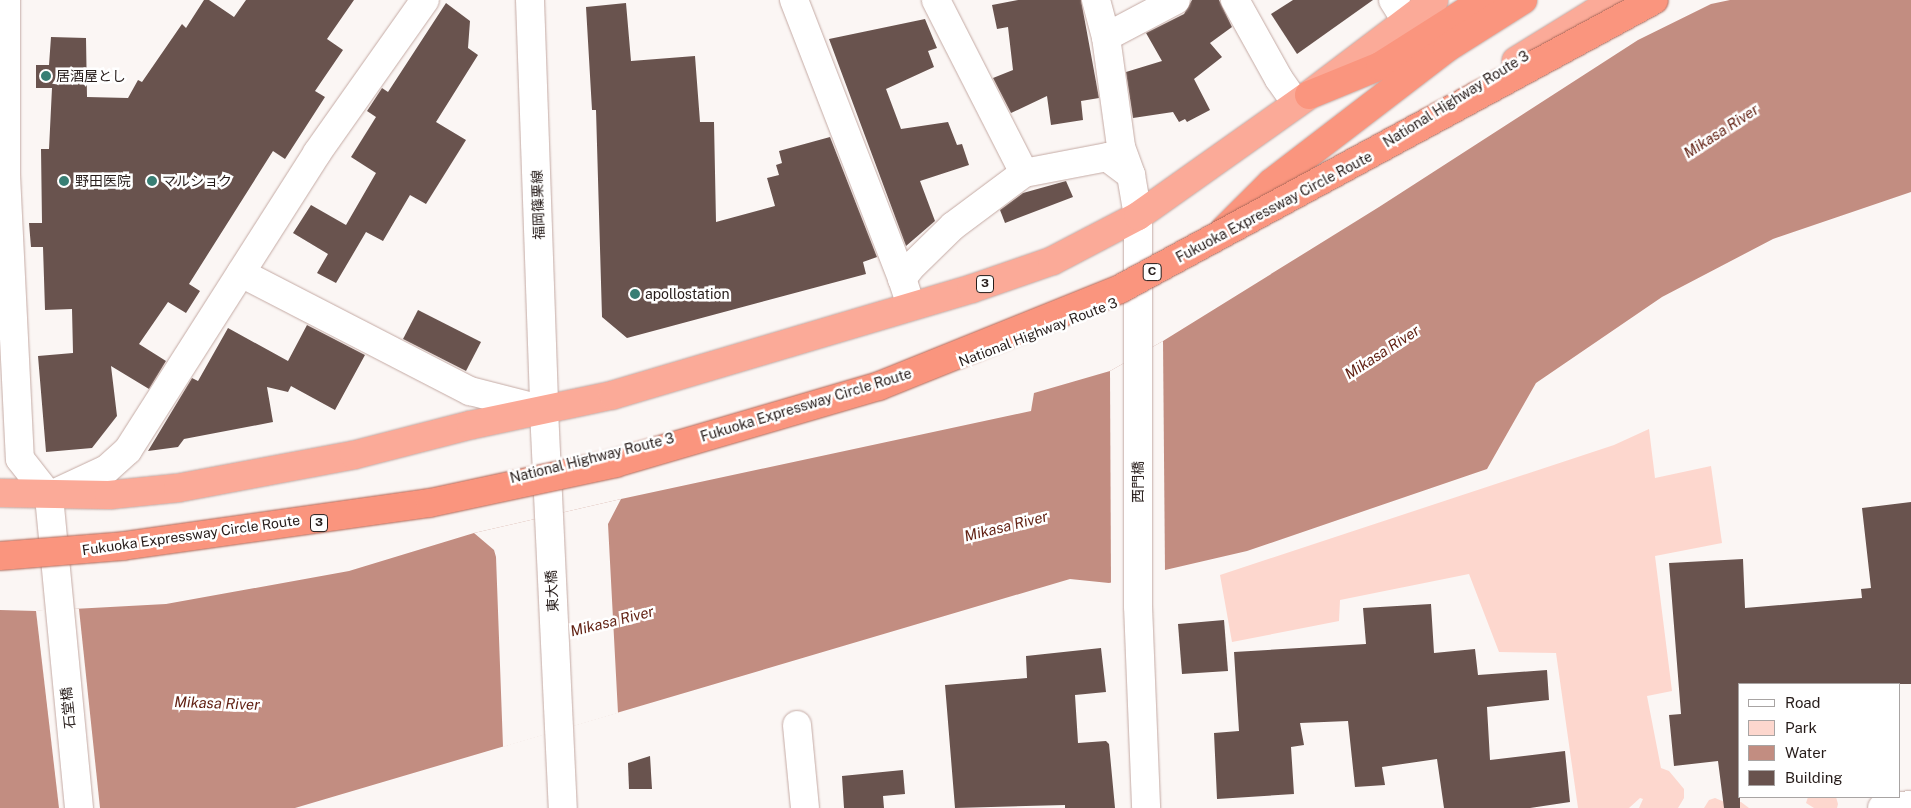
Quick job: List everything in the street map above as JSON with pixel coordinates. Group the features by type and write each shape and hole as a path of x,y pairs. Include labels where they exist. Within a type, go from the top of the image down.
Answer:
{"highway":[{"name":"3","path":"0,494 49,496 178,488 354,455 613,395 911,306 1052,261 1138,216 1302,99 1399,10 1434,0"},
{"path":"1302,99 1380,66 1484,0"},
{"path":"1191,263 1271,183 1446,48 1523,0"},
{"name":"National Highway Route 3","path":"0,550 55,551 143,545 336,521 631,446 815,409 992,353 1137,293 1191,263 1594,13 1626,0"},
{"name":"Fukuoka Expressway Circle Route","path":"0,550 207,531 428,496 614,459 877,381 973,346 1119,283 1198,243 1644,0"},
{"name":"Fukuoka Expressway Circle Route","path":"0,556 123,546 430,503 616,463 878,386 1120,289 1654,0"}],"street":[{"path":"6,0 6,175 20,459 49,496 107,470 128,450 317,153 425,0"},
{"name":"福岡篠栗線","path":"530,0 546,468"},
{"path":"794,0 902,278 911,306"},
{"path":"936,0 1024,173"},
{"name":"西門橋","path":"1096,0 1106,37 1121,147 1131,175 1138,216 1138,606 1146,808"},
{"path":"1106,37 1176,0"},
{"path":"1235,0 1279,79 1302,99"},
{"path":"902,278 953,226 1024,173 1107,158 1131,175"},
{"path":"241,273 470,391 544,410"},
{"name":"東大橋","path":"546,468 563,808"},
{"name":"石堂橋","path":"49,496 55,551 58,608 80,808"},
{"path":"797,725 805,808"},
{"path":"1882,808 1911,805"}],"green space":[{"path":"1649,429 1655,478 1711,466 1722,543 1655,556 1672,691 1647,696 1661,768 1669,771 1684,789 1684,798 1678,808 1639,808 1643,799 1640,798 1629,808 1578,808 1556,653 1499,652 1469,574 1340,600 1339,621 1232,642 1220,575 1614,445"},
{"path":"1715,798 1727,803 1741,802 1749,808 1704,808 1709,800"},
{"path":"1808,798 1836,798 1838,804 1837,808 1814,808 1806,803"}],"water":[{"name":"Mikasa River","path":"1730,0 1911,0 1911,192 1773,239 1662,297 1536,383 1487,469 1247,551 1109,583 1070,579 295,808 0,808 0,610 36,611 166,604 349,571 474,533 621,499 1031,411 1034,393 1110,371 1163,341 1379,207 1638,40 1711,4"}],"pier":[{"path":"1163,341 1165,573 1111,586 1110,371"},
{"path":"621,499 608,524 618,713 503,747 496,557 494,550 474,533"},
{"path":"58,608 79,609 100,808 59,808 36,611"}],"building":[{"path":"204,0 209,0 234,17 246,0 354,0 327,39 343,50 315,91 325,97 285,159 273,151 189,284 200,291 186,313 168,302 139,344 166,361 149,389 111,366 117,416 92,448 46,452 38,356 73,353 72,309 45,310 43,247 31,247 29,223 42,223 41,149 49,149 52,88 36,88 36,65 49,65 51,37 86,38 87,97 128,98 138,80 142,82 182,24 186,28"},
{"path":"1018,0 1081,0 1099,98 1081,101 1083,120 1051,125 1047,96 1011,113 993,78 1013,70 1008,27 997,29 992,5"},
{"path":"1192,0 1219,0 1232,27 1210,43 1222,57 1194,79 1210,110 1187,122 1185,119 1179,122 1173,112 1133,118 1126,72 1162,61 1146,33 1184,14"},
{"path":"1293,0 1373,0 1297,54 1271,14"},
{"path":"446,3 470,21 468,48 478,55 436,122 466,140 426,204 410,195 383,241 366,232 336,283 317,273 328,254 293,233 311,205 346,225 376,173 351,157 376,117 367,111 382,88 388,92"},
{"path":"626,3 631,61 695,56 700,122 714,122 716,222 775,206 767,178 779,175 776,165 782,163 779,151 830,137 877,257 863,262 866,274 627,338 602,317 596,110 592,110 586,7"},
{"path":"925,19 937,48 928,51 934,67 886,89 901,129 948,122 957,145 962,144 969,165 920,181 935,221 906,246 829,39"},
{"path":"1066,181 1073,197 1005,223 1000,210 1023,193"},
{"path":"418,310 481,342 466,371 403,339"},
{"path":"307,325 365,355 335,410 291,386 288,392 267,387 273,422 184,439 178,447 148,451 192,378 198,381 228,328 288,361"},
{"path":"1911,502 1911,684 1738,683 1738,798 1740,798 1740,808 1724,808 1718,761 1674,766 1669,715 1681,714 1669,563 1743,559 1745,608 1862,598 1861,589 1871,588 1862,508"},
{"path":"1431,604 1434,653 1475,649 1478,675 1547,670 1549,700 1487,707 1490,760 1565,751 1570,802 1530,808 1444,808 1437,759 1382,767 1385,785 1355,787 1348,721 1300,723 1304,745 1291,747 1294,794 1217,799 1214,733 1239,731 1234,652 1366,644 1363,608"},
{"path":"1224,620 1228,671 1182,674 1178,624"},
{"path":"1101,648 1106,692 1075,695 1078,743 1106,741 1109,744 1115,808 1065,808 1065,805 955,808 945,685 1027,678 1026,656"},
{"path":"650,756 652,789 629,789 628,763"},
{"path":"903,770 905,794 883,796 884,808 844,808 842,776"}],"place":[{"name":"居酒屋とし","path":"46,76"},
{"name":"野田医院","path":"64,181"},
{"name":"マルショク","path":"152,181"},
{"name":"apollostation","path":"635,294"}]}
